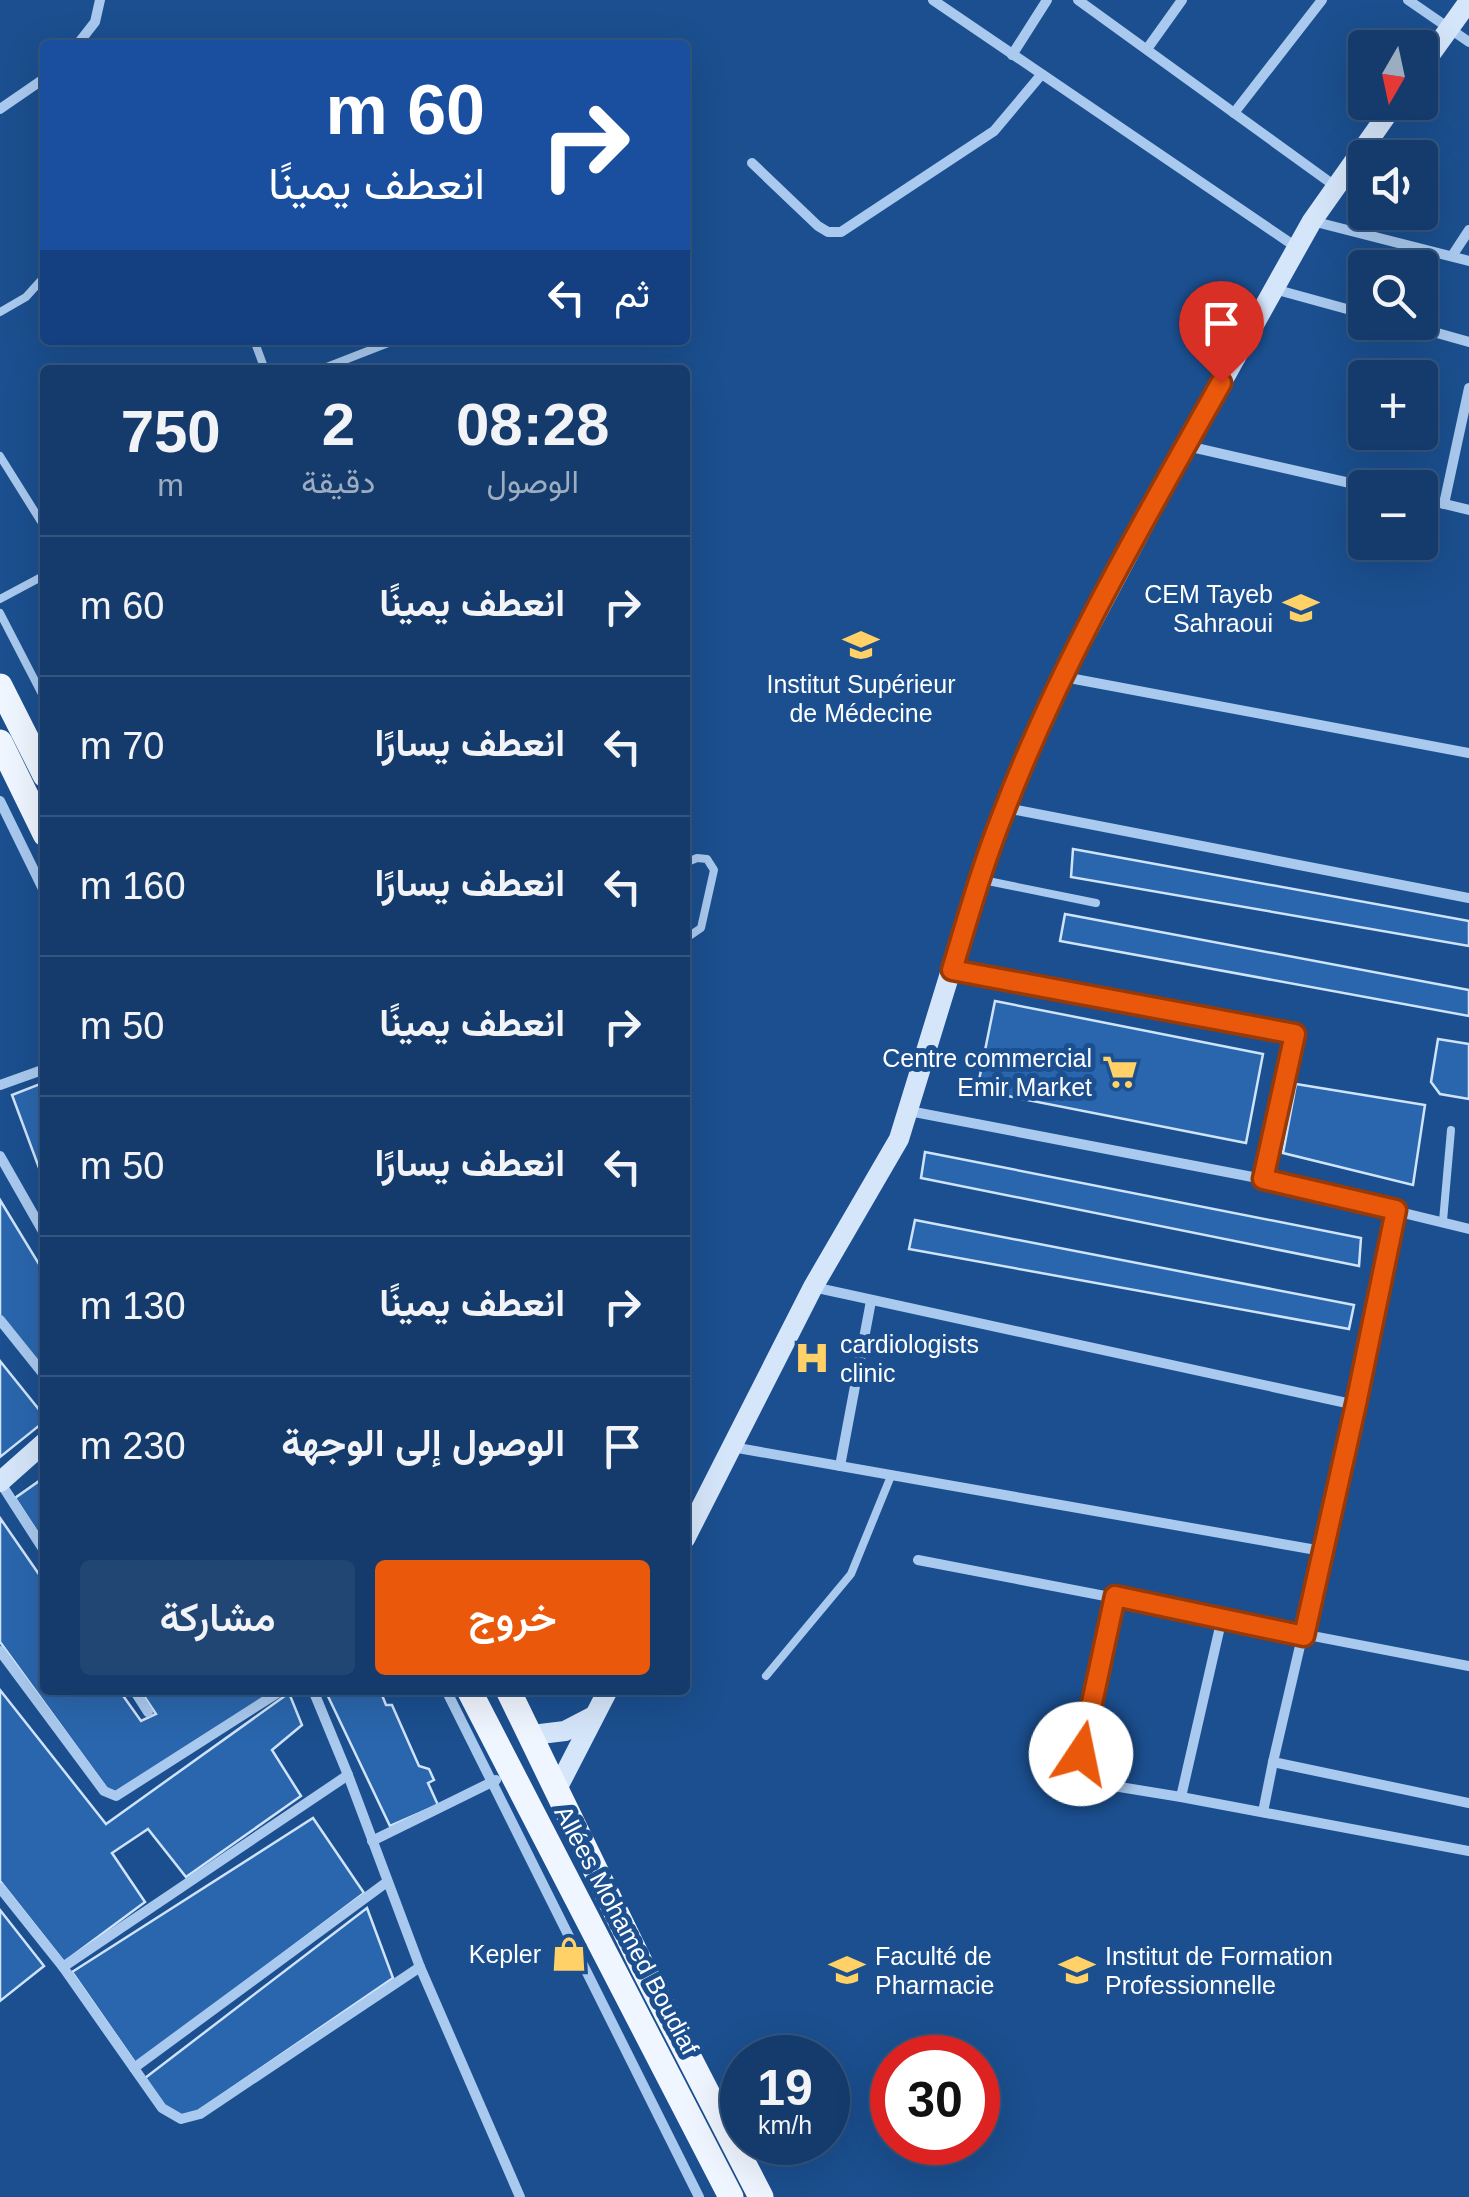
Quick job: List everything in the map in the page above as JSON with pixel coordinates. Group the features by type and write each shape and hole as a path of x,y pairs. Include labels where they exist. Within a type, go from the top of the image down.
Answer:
{"main road":[{"path":"0,686 40,766"},
{"path":"0,742 40,824"},
{"name":"Allées Mohamed Boudiaf","path":"471,1695 501,1777 673,2083 731,2197"},
{"name":"Allées Mohamed Boudiaf","path":"511,1695 643,1968 761,2197"}],"street":[{"path":"80,40 95,22 100,0"},
{"path":"933,0 1297,248"},
{"path":"1012,55 1047,0"},
{"path":"1078,0 1335,186"},
{"path":"1147,50 1182,0"},
{"path":"1234,113 1322,0"},
{"path":"1408,0 1469,42"},
{"path":"1438,45 1469,2"},
{"path":"752,163 818,226 828,232 841,232 994,131 1041,75"},
{"path":"0,109 40,81"},
{"path":"690,1530 813,1286 883,1170 910,1111 1004,808 1063,677 1312,221 1383,120"},
{"path":"1312,221 1469,261"},
{"path":"1452,256 1469,230"},
{"path":"1273,289 1348,309"},
{"path":"1438,333 1469,342"},
{"path":"1444,504 1469,388"},
{"path":"1186,446 1348,483"},
{"path":"1438,502 1469,510"},
{"path":"1063,677 1469,754"},
{"path":"0,801 40,883"},
{"path":"1004,808 1469,898"},
{"path":"0,1085 40,1071"},
{"path":"910,1111 1263,1179 1469,1230"},
{"path":"0,1156 40,1226"},
{"path":"1263,1812 1396,1210"},
{"path":"813,1286 1356,1404"},
{"path":"840,1466 871,1301"},
{"path":"0,1320 40,1370"},
{"path":"40,1446 0,1482 40,1544"},
{"path":"732,1447 1322,1551"},
{"path":"918,1560 1469,1666"},
{"path":"1115,1596 1080,1764 1088,1778 1469,1851"},
{"path":"1181,1797 1222,1618"},
{"path":"0,1652 104,1791 116,1796 274,1695"},
{"path":"137,1695 148,1712"},
{"path":"315,1695 420,1967 520,2197"},
{"path":"449,1695 501,1777 648,2096 699,2197"},
{"path":"558,1787 606,1695"},
{"path":"532,1735 566,1731 596,1716"},
{"path":"1273,1762 1469,1803"},
{"path":"63,1968 348,1774"},
{"path":"372,1841 501,1777"},
{"path":"134,2068 387,1882"},
{"path":"0,1888 63,1968 162,2108 180,2119 194,2118 420,1967"},
{"path":"648,2096 673,2083"}],"lane":[{"path":"0,312 26,298 40,282"},
{"path":"332,365 383,345"},
{"path":"0,456 40,519"},
{"path":"0,600 40,578"},
{"path":"0,612 40,690"},
{"path":"690,861 707,860 714,870 701,928 690,936"},
{"path":"979,879 1096,904"},
{"path":"952,970 1295,1034 1263,1179"},
{"path":"1443,1222 1451,1130"},
{"path":"766,1676 851,1574 891,1476"}],"building":[{"path":"1073,849 1469,921 1469,946 1071,877"},
{"path":"1065,914 1469,990 1469,1016 1060,941"},
{"name":"Centre commercial Emir Market","path":"995,1001 1263,1054 1246,1143 977,1090"},
{"path":"1438,1039 1469,1044 1469,1099 1440,1094 1431,1082"},
{"path":"40,1084 40,1171 12,1095"},
{"path":"1296,1084 1425,1105 1413,1185 1283,1153"},
{"path":"925,1152 1361,1238 1359,1266 921,1178"},
{"path":"0,1200 40,1266 40,1370 0,1320"},
{"path":"915,1220 1354,1305 1349,1329 909,1249"},
{"path":"0,1361 40,1411 40,1425 0,1457"},
{"path":"40,1480 40,1536 15,1498"},
{"path":"40,1480 40,1536 15,1498"},
{"path":"0,1518 40,1576 40,1695 123,1695 141,1721 156,1714 143,1695 274,1695 116,1796 0,1642"},
{"path":"0,1690 106,1824 290,1695 302,1725 272,1750 301,1796 186,1877 148,1829 112,1853 145,1902 64,1962 0,1881"},
{"path":"327,1695 382,1695 386,1705 392,1705 419,1766 429,1769 434,1780 428,1783 438,1805 390,1826"},
{"path":"313,1818 364,1893 136,2064 72,1972"},
{"path":"367,1908 393,1978 194,2114 180,2116 164,2108 145,2078"},
{"path":"0,1910 44,1966 0,2001"}],"place":[{"name":"CEM Tayeb Sahraoui","path":"1301,608"},
{"name":"Institut Supérieur de Médecine","path":"861,645"},
{"name":"Centre commercial Emir Market","path":"1120,1072"},
{"name":"cardiologists clinic","path":"812,1358"},
{"name":"Kepler","path":"569,1954"},
{"name":"Faculté de Pharmacie","path":"847,1970"},
{"name":"Institut de Formation Professionnelle","path":"1077,1970"}],"route":[{"path":"1081,1754 1115,1596 1304,1636 1396,1210 1263,1179 1295,1034 952,970 1004,808 1063,677 1221,383"}]}
